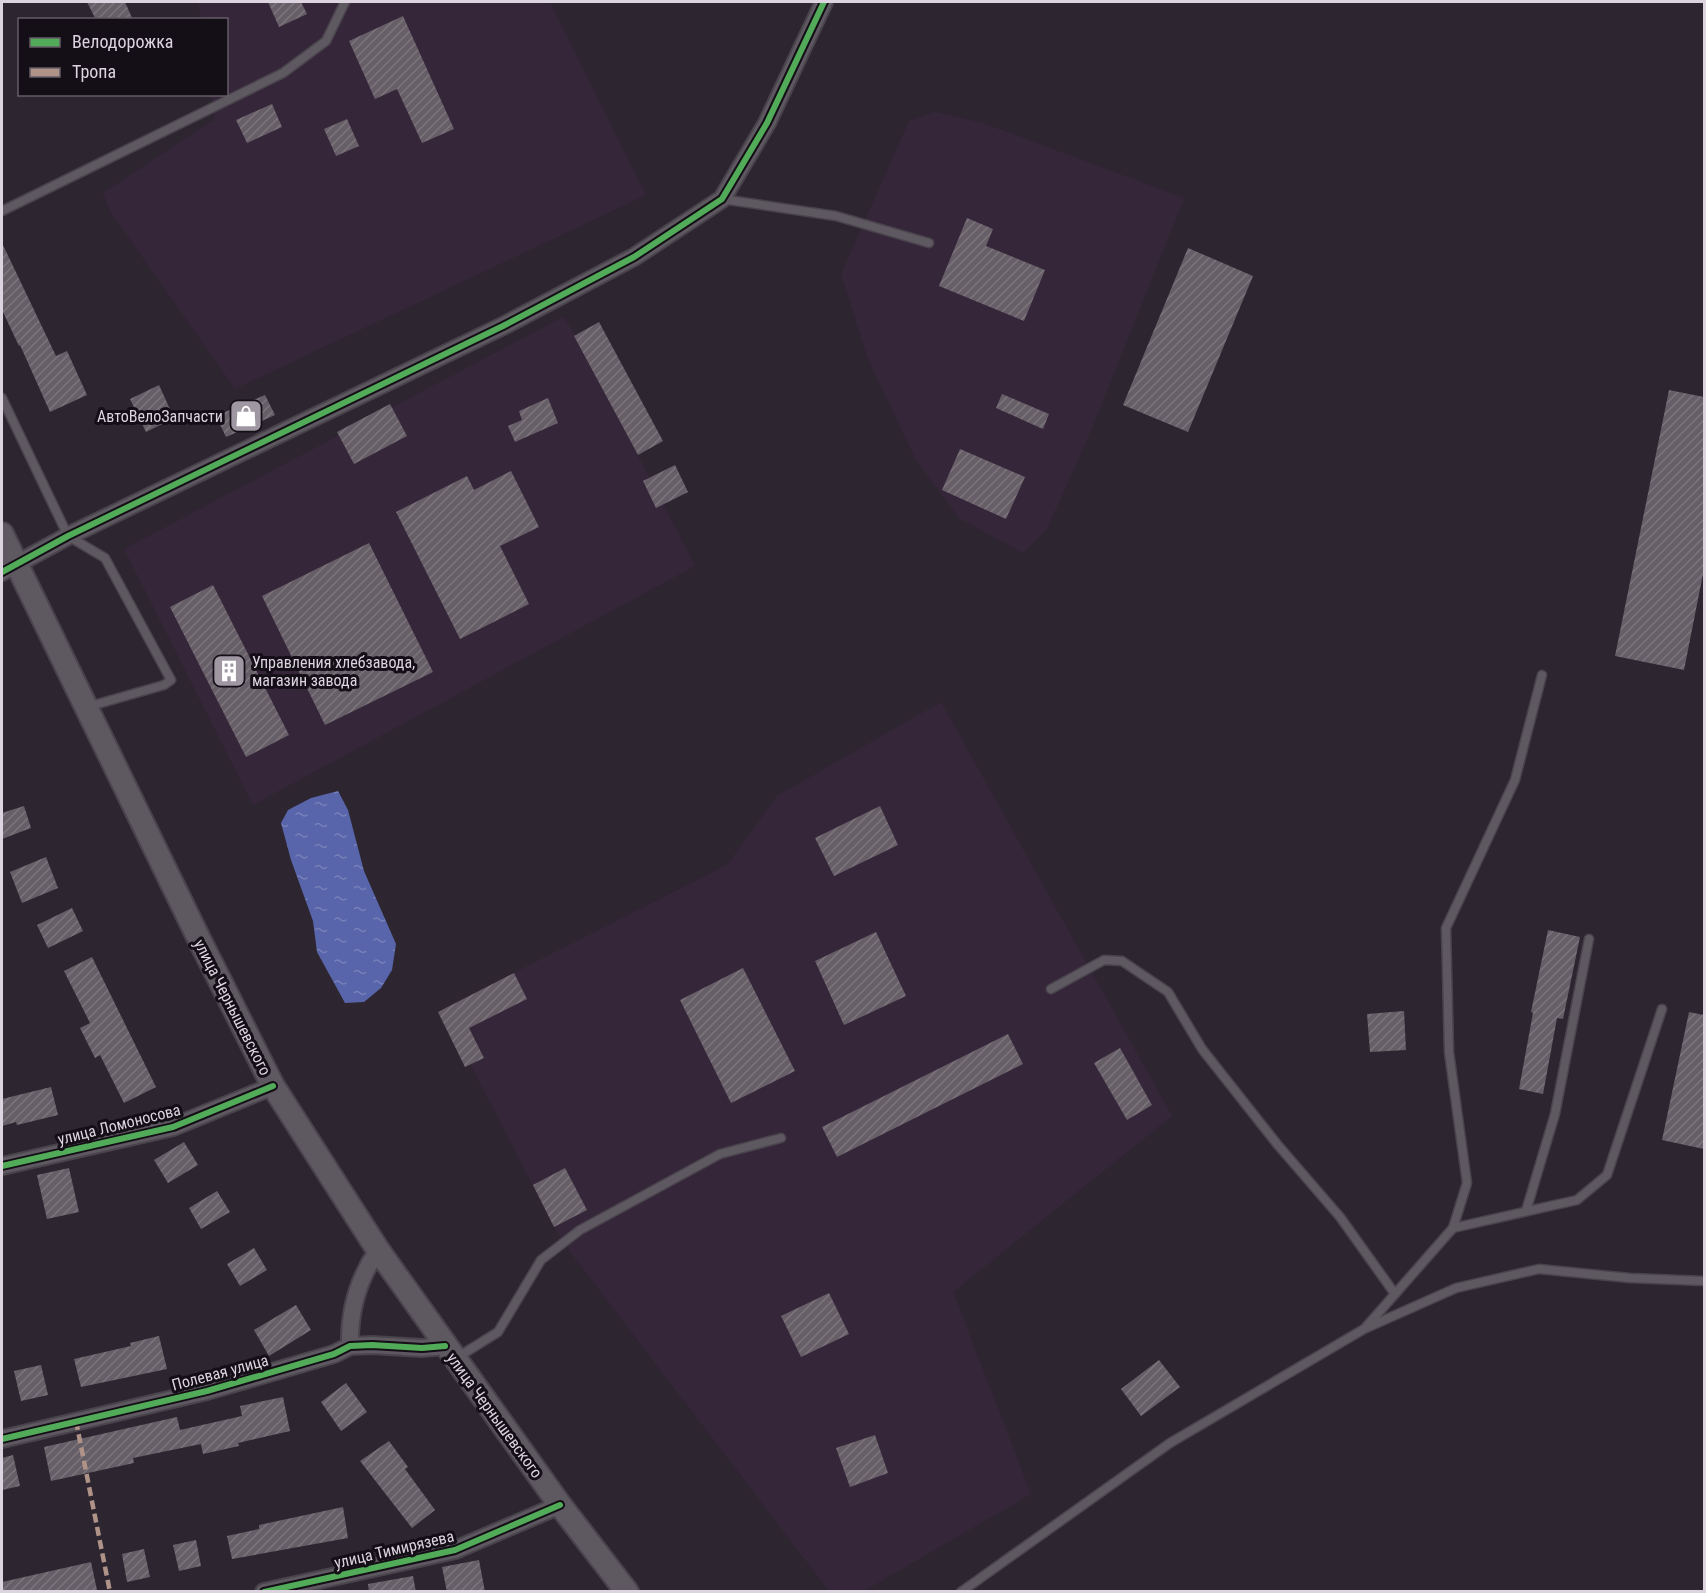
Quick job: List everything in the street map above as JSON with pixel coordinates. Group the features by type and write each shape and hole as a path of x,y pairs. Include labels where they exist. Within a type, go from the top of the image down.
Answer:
{"main road":[{"name":"улица Чернышевского","path":"2,534 9,568 87,707 273,1086 378,1250 450,1353 560,1505 627,1592"}],"street":[{"path":"9,568 68,536 503,326 634,257 722,199 767,123 824,2"},
{"name":"улица Ломоносова","path":"2,1166 173,1127 273,1086"},
{"path":"350,1346 351,1316 363,1275 378,1250"},
{"name":"Полевая улица","path":"2,1439 207,1391 334,1354 350,1346 422,1348 450,1353"},
{"name":"улица Тимирязева","path":"264,1592 455,1550 560,1505"}],"lane":[{"path":"2,211 283,73 326,41 345,2"},
{"path":"722,199 836,216 929,243"},
{"path":"2,398 68,536 105,558 171,680 164,685 87,707"},
{"path":"1364,1329 1453,1228 1467,1183 1449,1052 1446,928 1515,780 1542,675"},
{"path":"1526,1211 1555,1114 1589,939"},
{"path":"1051,989 1104,960 1122,961 1168,992 1202,1049 1277,1144 1340,1217 1395,1294"},
{"path":"1453,1228 1577,1200 1608,1175 1662,1009"},
{"path":"450,1353 498,1332 541,1260 580,1230 720,1154 781,1138"},
{"path":"962,1592 1170,1443 1364,1329 1455,1288 1539,1269 1630,1278 1704,1281"}],"shaded area":[{"path":"198,2 550,2 646,195 235,389 110,211 103,193 215,119 211,96 228,96 228,18 201,18"},
{"path":"935,112 983,123 1184,198 1087,440 1047,529 1023,553 959,518 916,460 868,359 841,274 909,121"},
{"path":"563,317 577,337 695,566 253,805 124,549"},
{"path":"941,702 1172,1116 953,1292 1031,1494 864,1591 829,1591 571,1253 554,1227 442,1009 727,865 777,796"}],"water":[{"path":"338,791 348,810 364,871 396,944 392,970 381,988 364,1002 345,1003 317,952 313,921 291,860 281,823 288,810 311,798"}],"building":[{"path":"87,2 125,2 132,18 95,18"},
{"path":"268,2 301,2 307,14 279,27"},
{"path":"403,16 454,129 422,143 397,89 375,99 349,41"},
{"path":"272,104 282,127 247,143 236,120"},
{"path":"347,119 359,146 336,156 324,129"},
{"path":"967,218 993,229 986,246 1045,270 1024,321 939,286"},
{"path":"2,243 56,356 67,351 87,395 50,412 2,310"},
{"path":"1188,248 1253,276 1188,432 1123,405"},
{"path":"599,322 663,441 638,455 574,336"},
{"path":"159,385 174,418 146,432 130,399"},
{"path":"1669,390 1704,397 1704,569 1684,670 1615,656"},
{"path":"1002,394 1049,414 1043,429 996,408"},
{"name":"АвтоВелоЗапчасти","path":"265,395 275,415 226,437 216,416"},
{"path":"548,398 558,423 515,442 508,426 522,420 519,411"},
{"path":"390,404 407,436 354,464 337,432"},
{"path":"960,449 1025,477 1006,519 942,490"},
{"path":"675,465 688,492 656,508 643,481"},
{"path":"511,471 539,527 500,546 529,604 460,639 396,512 467,476 474,490"},
{"path":"369,543 433,672 325,725 262,596"},
{"name":"Управления хлебзавода, магазин завода","path":"213,585 289,735 246,757 170,607"},
{"path":"24,806 31,828 2,839 2,813"},
{"path":"880,806 898,845 834,876 815,838"},
{"path":"46,857 58,888 22,903 10,872"},
{"path":"72,908 83,931 48,948 37,925"},
{"path":"1548,930 1580,937 1563,1019 1557,1018 1543,1094 1519,1089 1533,1013 1531,1012"},
{"path":"876,932 906,996 844,1025 815,961"},
{"path":"92,957 156,1087 124,1103 100,1055 95,1058 80,1028 90,1023 64,971"},
{"path":"743,968 795,1071 731,1103 680,1000"},
{"path":"514,973 527,999 469,1028 484,1058 465,1067 438,1012"},
{"path":"1404,1011 1406,1050 1370,1052 1367,1014"},
{"path":"1689,1012 1704,1015 1704,1149 1662,1140"},
{"path":"1008,1034 1023,1064 837,1157 822,1127"},
{"path":"1120,1048 1152,1105 1127,1120 1094,1063"},
{"path":"51,1087 58,1115 17,1125 16,1122 2,1126 2,1099"},
{"path":"184,1142 198,1165 168,1183 154,1160"},
{"path":"69,1168 79,1212 47,1219 37,1175"},
{"path":"565,1168 587,1210 554,1227 533,1185"},
{"path":"217,1191 230,1212 201,1229 189,1208"},
{"path":"254,1248 267,1270 240,1286 227,1264"},
{"path":"829,1293 849,1334 801,1357 781,1316"},
{"path":"296,1305 311,1330 269,1356 254,1330"},
{"path":"159,1336 167,1369 81,1387 74,1359 131,1346 130,1343"},
{"path":"1159,1360 1180,1387 1141,1416 1121,1389"},
{"path":"41,1365 48,1395 21,1401 14,1371"},
{"path":"346,1383 367,1412 341,1431 321,1402"},
{"path":"283,1397 290,1431 203,1454 201,1444 133,1458 134,1463 51,1481 44,1447 177,1417 180,1430 242,1416 240,1406"},
{"path":"875,1435 888,1473 850,1487 836,1448"},
{"path":"389,1441 408,1467 405,1469 435,1510 412,1528 360,1461"},
{"path":"13,1455 20,1486 2,1490 2,1458"},
{"path":"343,1507 348,1538 232,1559 227,1536 259,1529 259,1525"},
{"path":"196,1540 201,1566 179,1571 173,1545"},
{"path":"144,1549 150,1577 127,1582 122,1554"},
{"path":"479,1560 485,1592 447,1592 442,1567"},
{"path":"91,1562 97,1590 89,1592 2,1592 2,1582"},
{"path":"413,1576 416,1592 369,1592 368,1584"}],"marked path":[{"path":"76,1421 110,1592"}],"cycle path":[{"path":"2,572 68,536 503,326 634,257 722,199 767,123 824,2"},
{"path":"2,1166 173,1127 273,1086"},
{"path":"2,1439 207,1391 334,1354 350,1346 422,1348 445,1346"},
{"path":"264,1592 455,1550 560,1505"}],"place":[{"name":"АвтоВелоЗапчасти","path":"246,416"},
{"name":"Управления хлебзавода, магазин завода","path":"229,671"}]}
